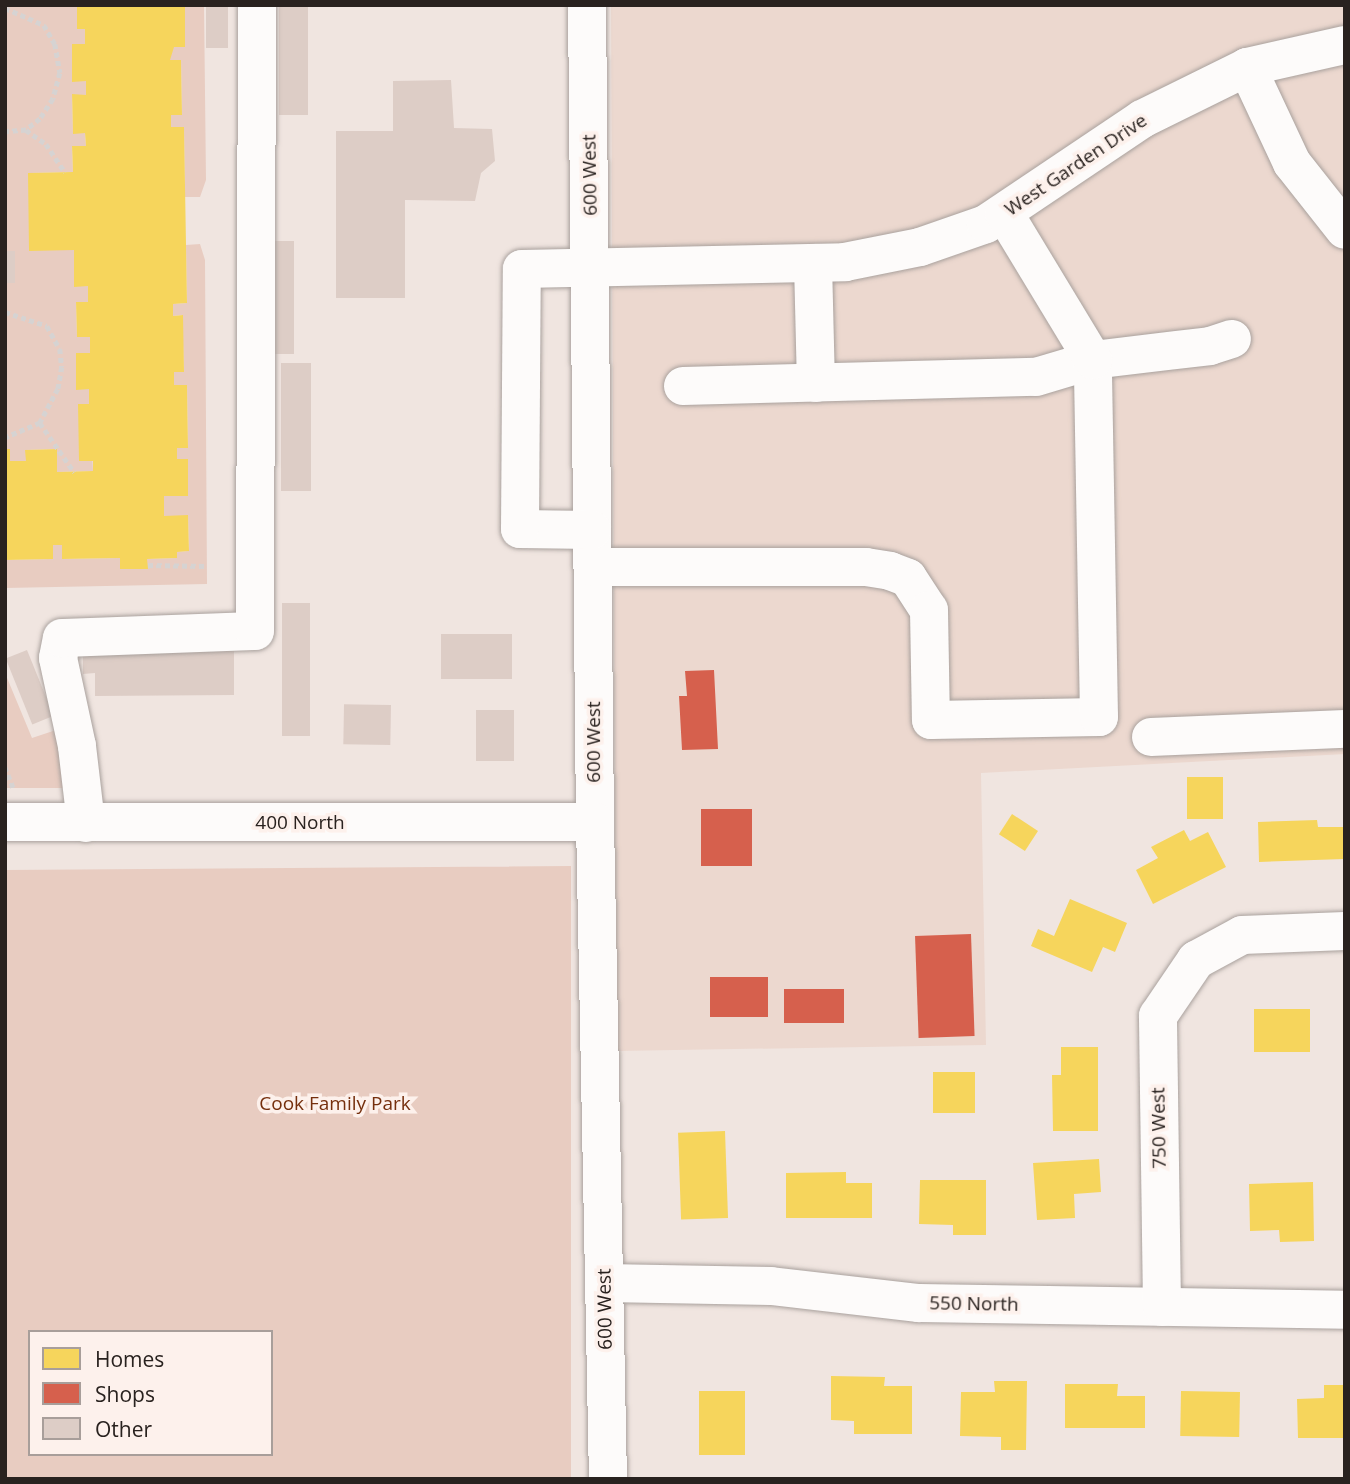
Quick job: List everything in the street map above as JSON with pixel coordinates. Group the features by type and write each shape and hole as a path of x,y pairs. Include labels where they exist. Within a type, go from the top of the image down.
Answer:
{"street":[{"path":"86,823 77,746 58,658 62,638 255,631 257,5"},
{"name":"600 West","path":"587,5 595,822 608,1479"},
{"name":"West Garden Drive","path":"592,530 520,529 522,269 591,270 845,262 920,247 1004,213 1142,119 1247,67 1345,45"},
{"path":"1247,67 1292,163 1345,230"},
{"path":"593,567 866,567 890,571 908,578 929,610 931,720 1099,717 1093,360 1004,213"},
{"path":"813,263 816,383"},
{"path":"683,386 1036,377 1093,360 1210,346 1232,339"},
{"path":"1151,737 1345,729"},
{"name":"400 North","path":"10,806 86,823 595,822"},
{"name":"750 West","path":"1162,1307 1158,1016 1196,960 1242,935 1345,931"},
{"name":"550 North","path":"605,1283 771,1286 919,1303 1345,1310"}],"path":[{"path":"5,8 44,25 55,44 60,73 53,99 40,119 26,130 5,132"},
{"path":"26,130 46,144 65,172"},
{"path":"5,312 47,326 60,349 58,389 40,423 5,438"},
{"path":"40,423 74,472"},
{"path":"148,565 204,566"},
{"path":"5,767 10,806"}],"shaded area":[{"path":"611,5 1345,5 1345,754 981,773 986,1045 616,1051"}],"green space":[{"path":"5,5 77,5 77,29 85,29 85,44 72,44 72,81 86,81 86,95 72,95 73,133 85,133 86,146 72,147 73,172 31,173 30,250 74,250 74,286 88,286 88,302 76,302 77,337 90,337 90,353 76,354 76,389 89,389 93,471 57,472 56,449 26,450 26,461 10,461 5,449"},
{"path":"185,5 204,5 206,180 200,197 185,197 184,128 171,127 171,115 182,115 181,60 170,60 169,47"},
{"path":"200,244 205,260 207,584 5,588 5,560 52,559 53,545 62,545 62,559 120,558 120,569 147,569 147,559 177,558 177,552 189,551 188,516 164,516 164,496 188,495 188,459 177,459 177,448 188,447 187,385 174,385 174,372 184,372 182,315 173,316 173,304 187,303 186,245"},
{"path":"5,673 32,738 56,730 67,788 5,788"},
{"name":"Cook Family Park","path":"571,866 571,1479 5,1479 5,870"}],"building: Homes":[{"path":"77,5 185,5 185,47 174,47 170,60 181,60 182,115 171,115 171,127 184,127 187,303 173,304 173,316 183,315 184,372 174,372 174,385 187,385 188,448 177,448 177,459 188,459 188,496 164,496 164,516 188,515 189,551 177,552 177,558 147,559 148,569 120,569 120,558 62,559 62,545 53,545 53,559 5,560 5,449 10,449 10,461 26,461 25,450 57,449 57,472 93,471 93,461 79,461 78,404 89,404 89,389 76,390 76,353 90,353 90,337 77,337 76,302 88,302 88,286 74,287 74,250 29,251 28,173 73,172 72,146 86,146 85,133 73,134 72,94 86,95 86,81 72,82 72,44 85,44 85,29 77,29"},
{"path":"1187,777 1223,777 1223,819 1187,819"},
{"path":"1012,814 1038,831 1025,851 999,834"},
{"path":"1317,820 1318,827 1343,827 1344,859 1259,862 1258,822"},
{"path":"1184,830 1190,841 1208,832 1226,867 1153,904 1136,870 1158,858 1151,847"},
{"path":"1070,899 1127,923 1115,952 1103,947 1092,972 1031,946 1038,929 1054,936"},
{"path":"1254,1009 1310,1009 1310,1052 1254,1052"},
{"path":"1061,1047 1098,1047 1098,1131 1053,1131 1052,1075 1061,1075"},
{"path":"933,1072 975,1072 975,1113 933,1113"},
{"path":"725,1131 728,1218 681,1220 678,1133"},
{"path":"1099,1159 1101,1192 1074,1194 1075,1218 1037,1220 1033,1163"},
{"path":"846,1172 846,1183 872,1183 872,1218 786,1218 786,1173"},
{"path":"920,1180 986,1180 986,1235 953,1235 953,1225 919,1224"},
{"path":"1313,1182 1314,1241 1280,1242 1279,1230 1250,1231 1249,1184"},
{"path":"831,1376 885,1377 884,1386 912,1386 912,1434 854,1434 854,1421 831,1420"},
{"path":"994,1381 1027,1381 1026,1450 1001,1450 1001,1437 960,1436 961,1392 995,1392"},
{"path":"1065,1384 1118,1384 1117,1396 1145,1396 1145,1428 1065,1428"},
{"path":"1324,1385 1345,1385 1345,1438 1298,1438 1297,1399 1324,1398"},
{"path":"699,1391 745,1391 745,1455 699,1455"},
{"path":"1181,1391 1240,1392 1239,1437 1180,1436"}],"building: Shops":[{"path":"714,670 718,749 682,750 679,696 687,696 685,671"},
{"path":"701,809 752,809 752,866 701,866"},
{"path":"971,934 975,1036 919,1038 915,936"},
{"path":"710,977 768,977 768,1017 710,1017"},
{"path":"784,989 844,989 844,1023 784,1023"}],"building: Other":[{"path":"206,5 228,5 228,48 206,48"},
{"path":"279,5 308,5 308,115 279,115"},
{"path":"451,80 454,128 492,129 495,161 481,173 475,201 405,200 405,298 336,298 336,131 393,131 393,81"},
{"path":"274,241 294,241 294,354 274,354"},
{"path":"5,251 15,251 15,283 5,283"},
{"path":"281,363 311,363 311,491 281,491"},
{"path":"282,603 310,603 310,736 282,736"},
{"path":"441,634 512,634 512,679 441,679"},
{"path":"27,650 54,716 32,724 6,659"},
{"path":"83,651 234,651 234,695 95,696 95,673 83,674"},
{"path":"344,704 391,705 390,745 343,744"},
{"path":"476,710 514,710 514,761 476,761"}]}
